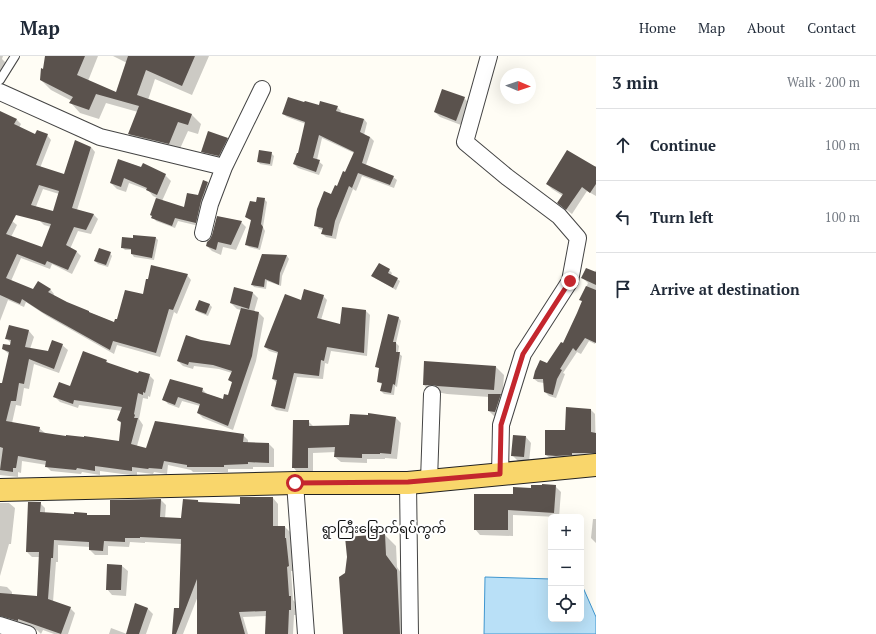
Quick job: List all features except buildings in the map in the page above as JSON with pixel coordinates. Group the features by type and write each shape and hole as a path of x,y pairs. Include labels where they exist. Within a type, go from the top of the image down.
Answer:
{"main road":[{"path":"0,490 295,483 408,482 596,465"}],"street":[{"path":"489,56 465,142 506,178 559,216 578,238 570,281 523,354 501,425 500,474"},
{"path":"203,233 210,204 224,166 262,89"},
{"path":"0,92 100,137 224,166"},
{"path":"429,480 432,394"},
{"path":"408,482 410,634"},
{"path":"295,483 306,634"},
{"path":"0,624 28,634"}],"lane":[{"path":"0,80 15,56"}],"water":[{"path":"485,577 548,579 548,622 584,622 584,590 596,617 596,634 484,634"}],"district":[{"name":"ရွာကြီးမြောက်ရပ်ကွက်","path":"384,528"}],"route":[{"path":"295,483 408,482 500,474 501,425 523,354 570,281"}]}
